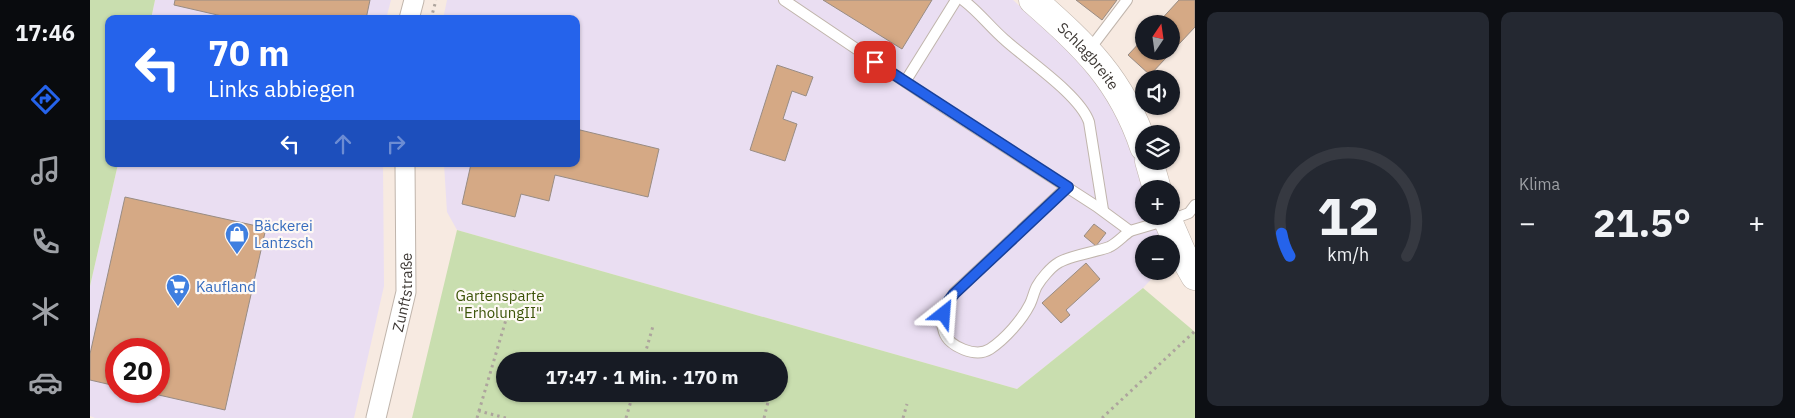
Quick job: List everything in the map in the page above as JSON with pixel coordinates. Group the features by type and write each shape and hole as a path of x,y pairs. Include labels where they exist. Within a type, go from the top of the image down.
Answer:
{"street":[{"path":"410,15 414,0"},
{"name":"Schlagbreite","path":"1033,0 1088,51 1116,86 1137,125"},
{"name":"Zunftstraße","path":"376,418 406,292 405,167"},
{"path":"1170,225 1182,253 1195,276"}],"lane":[{"path":"784,0 905,82 1103,210 1130,231"},
{"path":"905,82 956,0"},
{"path":"963,0 976,4 1003,39 1062,88 1086,113 1103,210"},
{"path":"1088,51 1128,0"},
{"path":"1068,187 954,294 947,303 943,328 944,334 950,341 966,350 978,353 988,350 1019,321 1030,305 1038,284 1058,263 1111,246 1130,231 1147,225"},
{"path":"1180,214 1189,212 1195,206"}],"path":[{"path":"432,15 436,0"},
{"path":"477,418 515,290"},
{"path":"646,352 653,326"},
{"path":"1102,418 1195,332"},
{"path":"626,418 631,402"},
{"path":"764,418 768,402"},
{"path":"903,418 907,404"},
{"path":"479,411 506,418"}],"shaded area":[{"path":"155,0 391,0 387,15 152,15"},
{"path":"447,0 1013,0 1098,76 1124,120 1135,153 1135,170 1141,170 1144,180 1135,180 1135,225 1159,225 1162,235 1135,235 1135,280 1151,280 1017,389 457,230 447,212 444,167 580,167 580,15 444,15"},
{"path":"117,167 383,167 384,286 354,418 95,418 90,416 90,286"}],"green space":[{"path":"90,0 155,0 152,15 105,15 105,167 117,167 90,286"},
{"name":"Gartensparte \"ErholungII\"","path":"457,230 1017,389 1143,288 1195,332 1195,418 412,418"}],"building":[{"path":"175,0 370,0 367,15 218,15 174,5"},
{"path":"823,0 932,0 902,49"},
{"path":"1076,0 1117,0 1102,20"},
{"path":"1179,0 1195,0 1195,27 1180,43 1180,15 1165,15"},
{"path":"1135,48 1135,60 1164,60 1155,70 1144,70 1128,55"},
{"path":"777,65 813,77 806,96 792,91 783,119 797,124 785,161 750,150"},
{"path":"580,130 659,149 648,197 555,175 549,201 521,194 515,217 462,204 470,167 580,167"},
{"path":"125,197 266,228 225,410 170,398 170,338 105,338 105,383 90,380 90,354"},
{"path":"1094,224 1106,233 1096,246 1084,236"},
{"path":"1086,263 1100,279 1066,310 1070,315 1061,323 1042,303"}],"place":[{"name":"Bäckerei Lantzsch","path":"237,255"},
{"name":"Kaufland","path":"178,307"}],"route":[{"path":"875,62 1068,187 954,294 947,303 944,314"}]}
